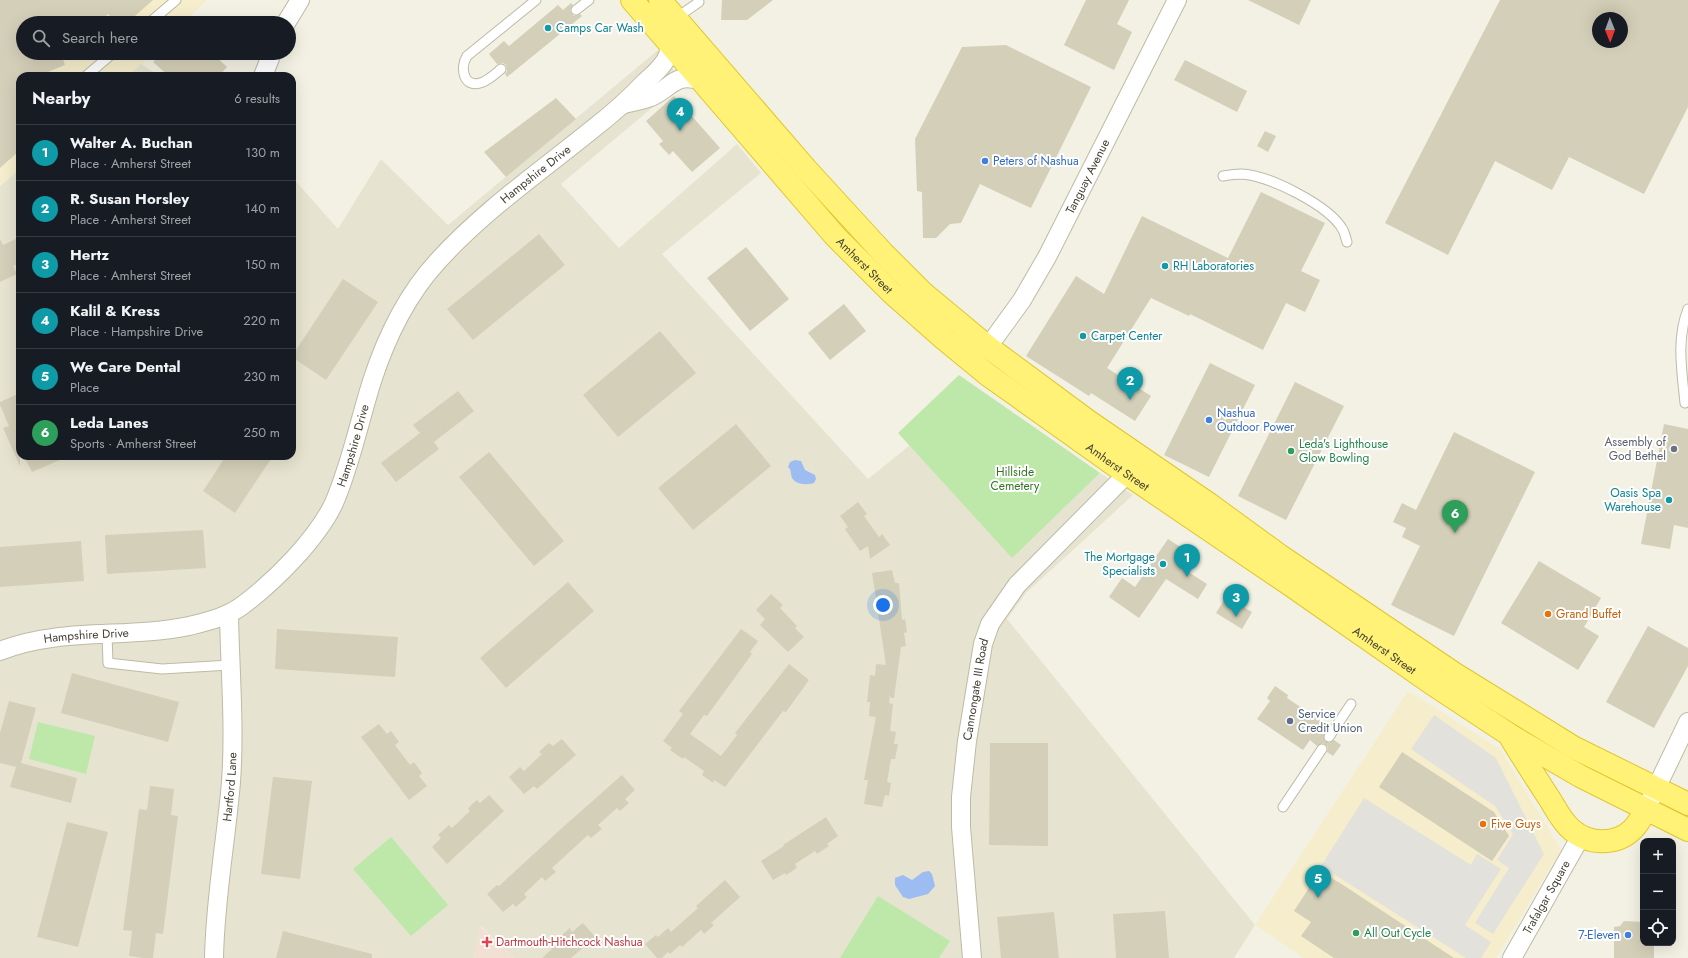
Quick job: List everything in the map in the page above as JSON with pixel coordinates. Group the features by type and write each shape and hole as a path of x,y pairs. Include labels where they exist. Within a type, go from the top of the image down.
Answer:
{"highway":[{"name":"Amherst Street","path":"632,0 831,231 892,293 942,338 988,375 1127,474 1431,683 1507,733 1580,776 1688,830"},
{"name":"Amherst Street","path":"660,0 807,170 883,253 923,293 988,347 1088,421 1455,674 1574,747 1688,804"},
{"path":"1507,733 1563,819 1574,832 1581,836 1595,841 1618,838 1631,830 1646,810"}],"street":[{"path":"290,16 300,0"},
{"name":"Tanguay Avenue","path":"988,347 1022,300 1047,257 1176,0"},
{"name":"Hampshire Drive","path":"0,651 29,642 174,629 229,615 254,596 291,561 314,536 333,504 349,462 371,384 386,343 394,324 422,279 447,251 487,214 623,105 664,63 669,54 669,42"},
{"path":"265,72 269,60"},
{"name":"Hampshire Drive","path":"623,105 651,96 679,79 690,78 702,81"},
{"name":"Cannongate III Road","path":"972,958 960,827 961,797 963,772 978,667 986,635 997,613 1017,585 1127,474"},
{"name":"Hartford Lane","path":"214,958 218,896 231,783 232,755 229,615"},
{"path":"1646,810 1688,722"},
{"name":"Trafalgar Square","path":"1512,958 1581,836"}],"lane":[{"path":"157,16 176,0"},
{"path":"501,69 479,84 474,84 468,81 462,70 463,62 468,56 536,0"},
{"path":"576,10 589,0"},
{"path":"676,18 700,2"},
{"path":"91,72 105,60"},
{"path":"1223,176 1241,174 1269,180 1312,201 1333,217 1344,231 1347,242"},
{"path":"1685,403 1681,351 1684,318 1688,309"},
{"path":"107,634 108,663 162,669 230,665"},
{"path":"1329,737 1351,704"},
{"path":"1283,807 1322,749"}],"shaded area":[{"path":"0,0 207,0 190,16 16,16 16,60 145,60 132,72 16,72 16,172 0,186"},
{"path":"658,50 683,82 561,184 619,248 737,144 761,173 662,254 868,479 910,445 1012,557 1100,473 1133,495 1026,593 1007,619 1255,925 1234,958 514,958 481,926 474,958 0,958 0,186 16,172 16,460 296,460 296,182 338,229 381,159 448,225"},
{"path":"141,64 154,72 132,72"},
{"path":"1408,691 1500,749 1561,850 1496,958 1304,958 1255,925"},
{"path":"1434,715 1496,758 1544,854 1493,934 1475,923 1509,868 1497,860 1513,834 1495,806 1411,749"},
{"path":"1364,798 1471,865 1477,854 1501,869 1465,925 1491,942 1481,958 1466,958 1321,866"},
{"name":"Dartmouth-Hitchcock Nashua","path":"480,926 514,958 474,958"}],"green space":[{"name":"Hillside Cemetery","path":"959,375 1100,473 1012,558 898,433"},
{"path":"38,722 95,736 86,774 29,759"},
{"path":"391,837 448,905 411,936 353,869"},
{"path":"878,896 950,941 939,958 840,958"}],"water":[{"path":"795,460 801,461 805,470 815,475 816,479 814,483 802,484 794,480 788,467 790,462"},
{"path":"929,871 932,874 935,886 928,894 909,899 903,897 895,885 895,878 903,875 912,880 923,872"}],"building":[{"path":"0,0 153,0 135,16 110,16 108,14 106,16 16,16 16,60 63,60 65,65 48,72 16,72 16,154 0,168"},
{"path":"722,0 773,0 747,20 721,20"},
{"path":"1086,0 1129,0 1117,24 1132,32 1114,70 1064,45"},
{"path":"1248,0 1311,0 1299,25"},
{"path":"1500,0 1688,0 1688,107 1644,194 1569,157 1552,190 1495,161 1448,255 1385,223"},
{"name":"Camps Car Wash","path":"571,3 573,5 570,10 572,14 574,16 580,14 582,16 507,77 505,74 507,71 506,65 503,63 497,64 489,54 504,41 509,46 558,5 563,10"},
{"name":"Peters of Nashua","path":"1006,45 1091,87 1031,208 980,184 961,223 950,224 936,238 923,238 922,192 917,191 915,139 962,47"},
{"path":"155,60 220,60 227,67 223,72 164,72 153,62"},
{"path":"1185,60 1247,91 1237,112 1174,80"},
{"path":"674,96 720,148 692,172 673,151 669,155 659,144 663,141 646,121"},
{"path":"556,98 576,119 506,177 484,152"},
{"path":"1265,131 1276,136 1268,152 1257,146"},
{"path":"1261,192 1325,223 1301,271 1320,280 1305,312 1286,303 1263,350 1190,314 1189,316 1151,298 1107,368 1151,396 1135,421 1091,393 1089,396 1026,356 1076,276 1104,294 1142,216 1228,258"},
{"path":"539,234 565,265 473,340 447,309"},
{"path":"0,239 3,245 16,239 16,265 13,266 16,274 0,282"},
{"path":"746,247 789,299 750,331 707,278"},
{"path":"343,279 378,302 326,380 296,360 296,350"},
{"path":"844,304 866,331 830,360 808,333"},
{"path":"660,331 696,373 618,437 583,395"},
{"name":"Nashua Outdoor Power","path":"1210,363 1255,385 1209,477 1164,455"},
{"name":"Leda's Lighthouse Glow Bowling","path":"1295,382 1344,406 1286,520 1238,496"},
{"path":"458,391 474,411 434,442 439,449 396,482 381,463 420,433 413,425"},
{"path":"16,395 16,457 3,428 9,426 0,402"},
{"path":"736,424 771,466 693,530 658,488"},
{"name":"Oasis Spa Warehouse","path":"1664,424 1688,429 1688,528 1674,525 1670,549 1641,544"},
{"path":"1454,432 1535,472 1454,636 1391,605 1420,546 1402,537 1406,528 1393,522 1402,503 1416,510"},
{"path":"489,452 564,541 534,566 459,477"},
{"path":"26,460 60,460 32,472"},
{"path":"223,460 270,460 235,513 203,491"},
{"path":"858,502 867,514 864,516 879,537 882,534 890,545 870,559 868,546 860,551 845,529 848,527 840,516"},
{"path":"203,530 206,568 107,574 105,535"},
{"name":"The Mortgage Specialists","path":"1168,539 1185,550 1176,564 1207,584 1198,599 1166,579 1139,618 1109,597 1122,578 1135,587"},
{"path":"81,541 84,581 0,587 0,547"},
{"name":"Grand Buffet","path":"1539,561 1601,598 1584,627 1599,636 1578,670 1501,623"},
{"path":"892,570 895,583 899,583 902,620 905,619 907,632 904,633 906,646 901,647 894,698 891,698 890,695 889,703 893,704 890,731 896,732 894,744 898,744 895,759 891,759 887,782 891,783 889,796 885,795 882,807 864,804 868,780 864,780 876,717 869,716 870,702 867,702 870,675 875,676 876,664 886,665 872,573"},
{"path":"568,582 594,611 506,688 480,658"},
{"path":"771,594 783,605 780,608 797,626 795,628 804,637 788,652 760,625 765,619 756,610"},
{"path":"1226,597 1252,612 1242,629 1216,613"},
{"path":"1648,626 1688,648 1688,666 1654,728 1606,702"},
{"path":"277,629 398,637 395,677 275,669"},
{"path":"741,629 758,641 750,652 752,654 707,716 704,715 690,734 721,756 737,735 735,733 789,664 809,680 786,712 783,711 725,787 714,780 713,783 702,775 704,771 684,757 683,759 670,750 672,748 663,741 683,714 679,711"},
{"path":"72,673 179,702 168,742 61,713"},
{"name":"Service Credit Union","path":"1275,686 1288,695 1287,698 1323,722 1319,730 1324,734 1324,740 1329,743 1334,740 1341,745 1333,756 1327,752 1328,747 1323,743 1317,746 1310,740 1303,750 1257,719 1270,701 1267,698"},
{"path":"9,701 36,708 21,763 77,778 71,803 10,787 16,767 0,763 0,733"},
{"path":"379,724 387,734 391,731 399,742 395,745 410,765 414,762 422,773 419,776 427,786 409,800 361,737"},
{"path":"562,739 576,755 537,789 534,786 524,794 509,777 520,767 524,771 542,754 539,752 549,743 553,746"},
{"path":"990,743 1048,743 1048,846 989,845"},
{"path":"1402,752 1494,812 1509,836 1492,861 1379,787"},
{"path":"622,775 635,790 625,799 629,803 620,811 617,808 598,825 602,829 591,838 588,835 552,868 556,872 545,881 542,877 524,894 527,897 516,907 513,904 503,912 487,894 497,885 499,886"},
{"path":"273,777 312,781 300,879 261,874"},
{"path":"150,786 174,789 171,815 178,816 163,934 156,933 153,958 143,958 129,956 132,931 123,930 139,809 147,810"},
{"path":"489,795 504,811 447,864 432,847 441,838 438,835 449,825 452,828 470,811 468,809 477,800 480,803"},
{"path":"826,817 838,836 827,844 829,846 817,854 815,851 795,864 797,868 786,875 785,873 773,880 761,861"},
{"path":"67,822 108,832 78,947 37,937"},
{"path":"1320,871 1454,958 1334,958 1301,936 1311,922 1294,911"},
{"path":"725,880 740,897 711,923 714,925 704,934 701,930 682,947 680,945 670,954 668,952 662,958 657,958 645,944 656,935 658,937 668,928 671,932 698,908 696,906"},
{"path":"1165,911 1169,958 1116,958 1113,914"},
{"path":"1054,912 1059,958 1001,958 997,917"},
{"name":"7-Eleven","path":"1624,921 1640,922 1640,946 1654,946 1654,958 1614,958 1614,927 1620,926"},
{"path":"583,923 597,939 586,949 584,947 571,958 542,958 552,949 549,946 570,928 572,932"},
{"path":"283,931 372,954 372,958 276,958"}],"place":[{"name":"Camps Car Wash","path":"548,28"},
{"name":"Kalil & Kress","path":"680,131"},
{"name":"Peters of Nashua","path":"985,161"},
{"name":"RH Laboratories","path":"1165,266"},
{"name":"Carpet Center","path":"1083,336"},
{"name":"R. Susan Horsley","path":"1130,400"},
{"name":"Nashua Outdoor Power","path":"1209,420"},
{"name":"Assembly of God Bethel","path":"1674,449"},
{"name":"Leda's Lighthouse Glow Bowling","path":"1291,451"},
{"name":"Oasis Spa Warehouse","path":"1669,500"},
{"name":"Leda Lanes","path":"1455,533"},
{"name":"The Mortgage Specialists","path":"1163,564"},
{"name":"Walter A. Buchan","path":"1187,577"},
{"name":"Grand Buffet","path":"1548,614"},
{"name":"Hertz","path":"1236,617"},
{"name":"Service Credit Union","path":"1290,721"},
{"name":"Five Guys","path":"1483,824"},
{"name":"We Care Dental","path":"1318,898"},
{"name":"All Out Cycle","path":"1356,933"},
{"name":"7-Eleven","path":"1628,935"},
{"name":"Dartmouth-Hitchcock Nashua","path":"487,942"}]}
